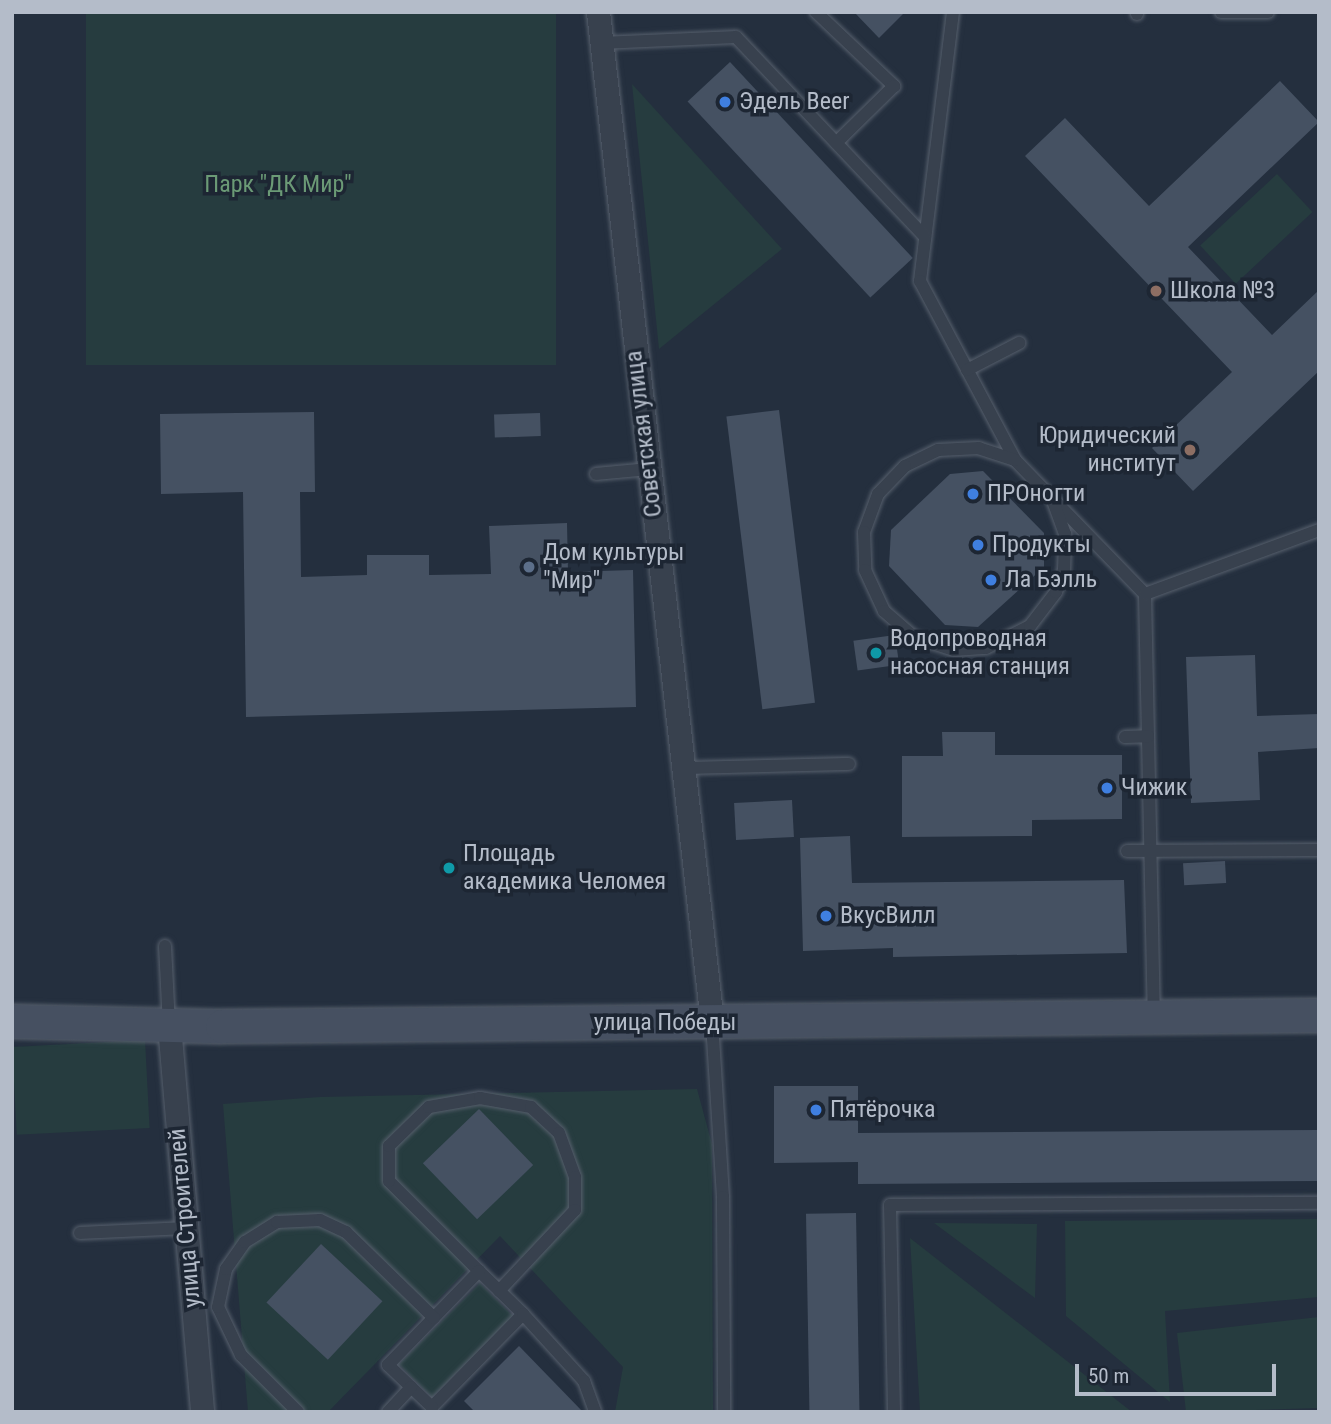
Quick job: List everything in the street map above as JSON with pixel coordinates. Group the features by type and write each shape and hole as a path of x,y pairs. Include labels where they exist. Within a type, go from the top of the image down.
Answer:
{"street":[{"name":"Советская улица","path":"598,12 712,1022"},
{"name":"улица Победы","path":"12,1021 169,1025 1319,1015"},
{"name":"улица Строителей","path":"169,1025 202,1412"}],"lane":[{"path":"816,12 894,86 836,143"},
{"path":"953,12 920,281 1015,460 1145,594 1154,1017"},
{"path":"1221,12 1268,12"},
{"path":"601,43 736,37 925,237"},
{"path":"967,370 1019,343"},
{"path":"1015,460 979,448 938,450 905,466 878,494 864,532 865,570 884,611 914,637 954,650 986,648 1030,626 1056,592 1063,570 1065,534 1049,493"},
{"path":"596,474 649,469"},
{"path":"1145,594 1319,530"},
{"path":"1145,620 1159,619"},
{"path":"1125,737 1148,736"},
{"path":"683,768 849,764"},
{"path":"1126,851 1319,850"},
{"path":"165,946 169,1025"},
{"path":"712,1022 723,1197 724,1412"},
{"path":"499,1291 575,1210 575,1177 559,1133 531,1107 480,1098 429,1107 388,1146 389,1181 499,1291 523,1314 584,1381 595,1412"},
{"path":"894,1412 890,1205 1319,1203"},
{"path":"298,1412 241,1355 218,1307 226,1269 245,1242 277,1222 320,1220 346,1233 434,1318"},
{"path":"80,1233 186,1228"},
{"path":"480,1271 388,1365 434,1409 523,1314"},
{"path":"388,1412 411,1387"}],"green space":[{"name":"Парк \"ДК Мир\"","path":"86,12 556,12 556,365 86,365"},
{"path":"632,84 782,249 659,349"},
{"path":"1277,174 1312,212 1236,284 1200,246"},
{"path":"145,1040 150,1128 17,1135 12,1047"},
{"path":"697,1089 712,1144 713,1412 615,1412 623,1367 500,1236 328,1412 248,1412 223,1104 320,1097"},
{"path":"1319,1219 1319,1297 1165,1311 1170,1402 1066,1316 1065,1221"},
{"path":"934,1223 1037,1224 1035,1298"},
{"path":"910,1238 1132,1412 920,1412"},
{"path":"480,1283 513,1316 432,1398 399,1364"},
{"path":"1319,1317 1319,1408 1186,1412 1177,1333"}],"building":[{"path":"854,12 905,12 879,38"},
{"path":"730,62 913,258 870,298 688,102"},
{"path":"1280,81 1319,122 1188,247 1272,335 1319,290 1319,371 1193,491 1152,448 1232,372 1025,156 1065,118 1149,206"},
{"path":"779,410 815,703 762,709 726,416"},
{"name":"Дом культуры \"Мир\"","path":"314,412 315,492 300,492 301,577 367,575 367,555 429,555 429,575 491,574 489,526 567,523 568,572 633,570 636,707 246,717 243,492 161,494 160,414"},
{"path":"540,413 541,436 495,438 494,415"},
{"path":"983,471 1044,533 1044,567 978,627 945,625 889,566 891,530 950,474"},
{"name":"Водопроводная насосная станция","path":"895,635 899,665 858,671 853,641"},
{"path":"1255,655 1257,716 1319,714 1319,748 1258,752 1260,800 1191,803 1186,657"},
{"path":"942,732 995,732 995,755 1122,755 1122,819 1032,820 1032,836 902,837 902,756 943,756"},
{"path":"792,800 794,837 736,840 734,803"},
{"path":"850,836 852,883 1124,880 1127,953 893,957 893,948 803,951 800,838"},
{"path":"1225,861 1226,883 1184,885 1183,863"},
{"path":"774,1086 858,1086 858,1133 1319,1130 1319,1181 858,1184 858,1162 774,1163"},
{"path":"479,1109 533,1165 477,1219 423,1163"},
{"path":"856,1213 859,1412 809,1412 806,1214"},
{"path":"321,1244 382,1301 328,1360 266,1303"},
{"path":"519,1346 583,1412 475,1412 464,1401"}],"place":[{"name":"Эдель Beer","path":"725,102"},
{"name":"Школа №3","path":"1156,291"},
{"name":"Юридический институт","path":"1190,450"},
{"name":"ПРОногти","path":"973,494"},
{"name":"Продукты","path":"978,545"},
{"name":"Дом культуры \"Мир\"","path":"529,567"},
{"name":"Ла Бэлль","path":"991,580"},
{"name":"Водопроводная насосная станция","path":"876,653"},
{"name":"Чижик","path":"1107,788"},
{"name":"Площадь академика Челомея","path":"449,868"},
{"name":"ВкусВилл","path":"826,916"},
{"name":"Пятёрочка","path":"816,1110"}]}
